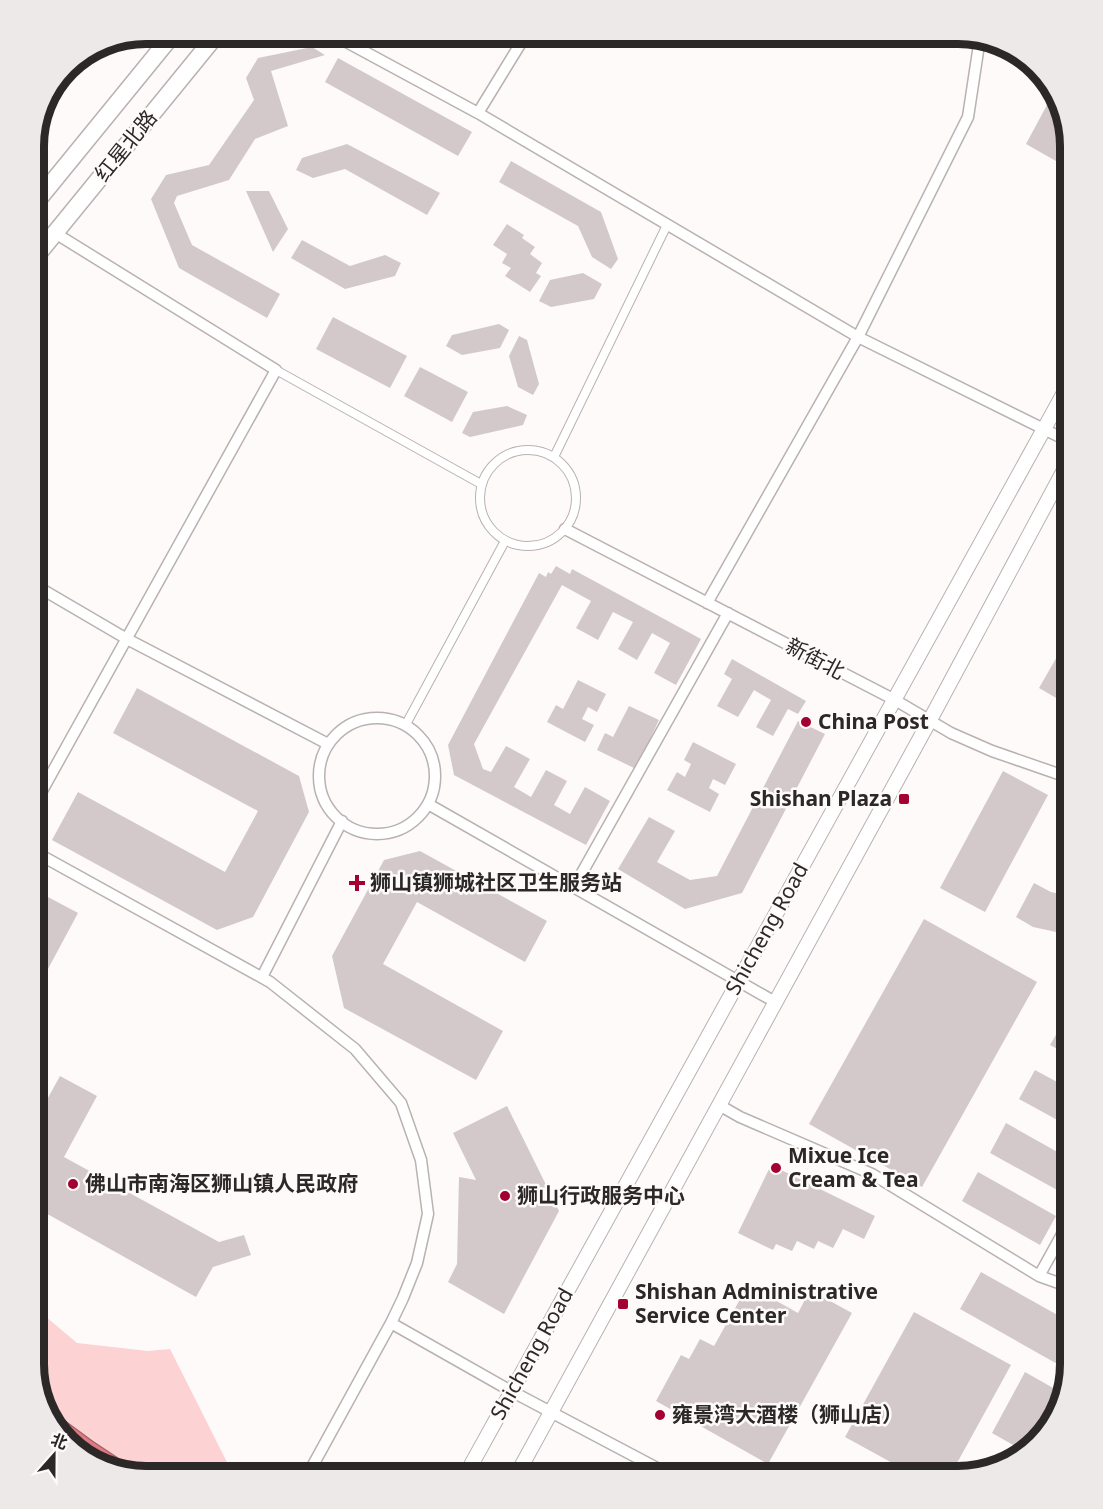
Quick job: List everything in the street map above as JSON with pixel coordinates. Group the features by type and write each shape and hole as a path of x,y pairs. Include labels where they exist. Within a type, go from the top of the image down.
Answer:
{"main road":[{"path":"44,193 165,44"},
{"name":"红星北路","path":"44,246 210,44"}],"street":[{"path":"350,44 478,113 858,337 1060,437"},
{"path":"478,113 520,44"},
{"path":"707,603 858,337 968,117 979,45"},
{"path":"554,457 666,225"},
{"path":"55,233 276,370 481,484"},
{"path":"44,787 276,370"},
{"name":"Shicheng Road","path":"471,1465 1060,400"},
{"path":"533,449 554,457 571,475 576,492 576,508 569,524 558,537 542,544 521,546 505,541 492,530 483,516 479,501 481,484 488,469 500,458 516,450 533,449"},
{"name":"Shicheng Road","path":"522,1465 930,720 1060,478"},
{"name":"新街北","path":"565,529 895,700 951,733 992,751 1060,775"},
{"path":"405,726 505,541"},
{"path":"44,590 127,639 328,744"},
{"path":"574,887 728,613"},
{"path":"380,718 399,722 405,726 414,731 427,746 434,765 434,785 428,804 415,820 398,830 387,833 367,833 348,826 332,813 322,795 319,782 320,762 328,744 342,729 360,720 380,718"},
{"path":"428,804 775,1002"},
{"path":"262,977 342,821"},
{"path":"44,857 270,982 355,1049 400,1103 421,1160 428,1214 417,1263 391,1323 313,1465"},
{"path":"719,1105 740,1117 872,1174 1039,1276 1060,1283"},
{"path":"1039,1276 1060,1238"},
{"path":"391,1323 511,1391 653,1466"}],"shaded area":[{"path":"44,1315 77,1343 148,1351 170,1349 229,1465 126,1464 84,1434 84,1425 72,1425 56,1413 47,1390 44,1377"},
{"path":"56,1414 71,1425 63,1425"},
{"path":"84,1435 127,1464 112,1460 84,1446"}],"building":[{"path":"312,47 325,55 271,71 288,126 255,139 229,180 177,196 174,203 192,245 280,294 267,318 179,268 151,199 166,175 209,165 254,100 246,78 258,58"},
{"path":"338,58 472,132 458,156 325,82"},
{"path":"1049,101 1059,132 1060,163 1026,144"},
{"path":"347,144 440,193 427,215 345,169 313,178 296,170 302,158"},
{"path":"511,161 601,212 618,259 611,269 592,257 578,226 499,182"},
{"path":"246,191 269,191 288,229 273,252"},
{"path":"507,224 524,235 522,238 535,247 530,254 542,263 536,273 541,276 530,292 505,276 511,268 502,263 507,254 493,245"},
{"path":"302,240 350,266 385,255 401,263 395,276 345,289 291,258"},
{"path":"583,273 602,284 594,299 551,307 539,301 550,280"},
{"path":"333,317 407,356 390,388 316,349"},
{"path":"499,324 509,330 500,348 462,355 446,346 452,335"},
{"path":"519,336 527,340 539,384 533,395 518,387 509,356"},
{"path":"420,367 468,392 452,422 404,396"},
{"path":"507,406 527,415 523,425 470,437 462,433 473,412"},
{"path":"556,566 570,574 572,569 701,639 676,685 654,673 670,643 652,633 637,660 618,649 633,622 613,612 598,640 576,628 591,601 562,585 474,744 483,769 491,772 506,746 530,759 514,787 531,797 546,770 567,781 554,805 570,814 585,787 610,801 586,845 454,775 448,745 539,573 546,577 548,572 551,574"},
{"path":"1060,651 1060,700 1039,688"},
{"path":"732,659 806,701 798,714 788,709 773,736 756,727 771,700 754,690 738,717 717,706 732,679 724,674"},
{"path":"578,680 606,694 597,712 588,707 582,719 594,725 585,742 547,722 556,705 563,709"},
{"path":"137,688 299,776 309,812 253,917 217,930 52,840 78,792 225,872 258,811 113,733"},
{"path":"629,706 659,720 636,769 597,750 605,733 613,737"},
{"path":"798,721 825,734 742,893 685,909 618,869 649,817 675,831 657,862 690,880 717,876"},
{"path":"693,742 736,764 725,785 713,779 709,788 719,794 710,812 667,790 677,772 685,777 691,764 684,760"},
{"path":"1003,771 1048,795 985,912 940,888"},
{"path":"420,851 547,921 525,962 417,902 383,964 503,1031 476,1080 344,1008 332,956 384,860"},
{"path":"1034,883 1060,894 1060,933 1033,927 1016,917"},
{"path":"48,897 78,913 44,976 44,904"},
{"path":"924,919 1037,982 922,1187 809,1124"},
{"path":"1060,1028 1060,1050 1050,1045"},
{"path":"1035,1070 1060,1084 1060,1122 1019,1099"},
{"name":"佛山市南海区狮山镇人民政府","path":"60,1076 97,1096 64,1157 219,1242 244,1235 251,1255 213,1267 196,1297 44,1212 44,1105"},
{"name":"狮山行政服务中心","path":"507,1106 559,1211 504,1314 448,1282 457,1264 459,1177 476,1180 453,1133"},
{"path":"1006,1123 1060,1153 1060,1192 990,1153"},
{"path":"771,1165 875,1216 864,1239 843,1229 833,1248 818,1241 814,1249 797,1241 792,1251 776,1244 773,1250 738,1233"},
{"path":"978,1172 1056,1216 1040,1245 962,1201"},
{"path":"981,1272 1060,1316 1060,1365 960,1309"},
{"path":"748,1285 798,1313 810,1290 852,1313 768,1464 656,1401 681,1355 689,1359 700,1339 714,1346"},
{"path":"914,1312 1011,1365 955,1466 898,1466 845,1437"},
{"path":"1025,1372 1056,1390 1052,1403 1039,1426 1020,1445 1017,1447 992,1433"}],"place":[{"name":"China Post","path":"806,722"},
{"name":"Shishan Plaza","path":"904,799"},
{"name":"狮山镇狮城社区卫生服务站","path":"357,883"},
{"name":"Mixue Ice Cream & Tea","path":"776,1168"},
{"name":"佛山市南海区狮山镇人民政府","path":"73,1184"},
{"name":"狮山行政服务中心","path":"505,1196"},
{"name":"Shishan Administrative Service Center","path":"623,1304"},
{"name":"雍景湾大酒楼（狮山店）","path":"660,1415"}]}
